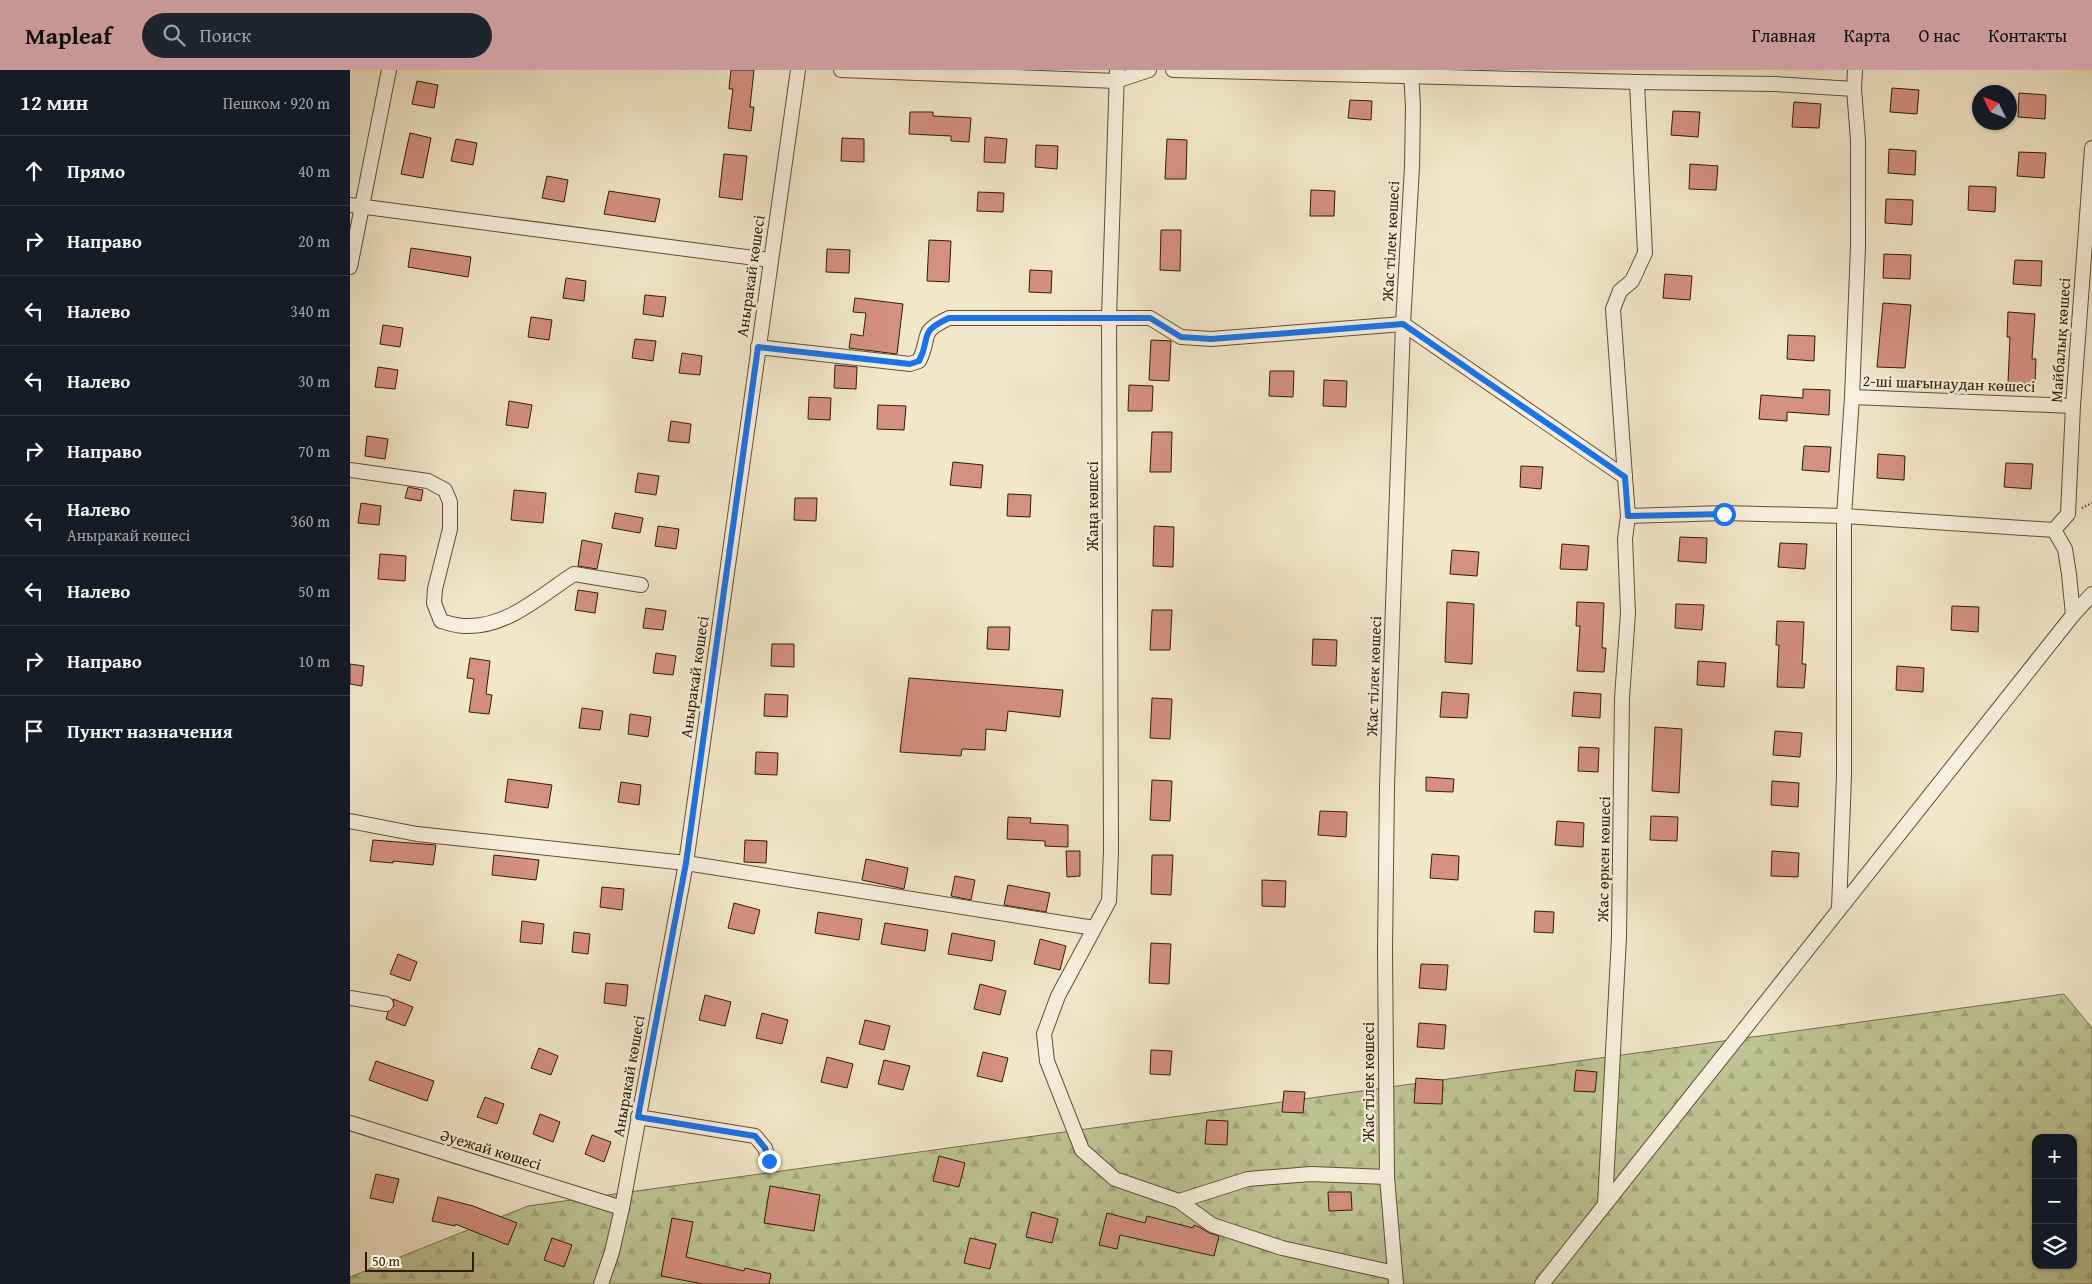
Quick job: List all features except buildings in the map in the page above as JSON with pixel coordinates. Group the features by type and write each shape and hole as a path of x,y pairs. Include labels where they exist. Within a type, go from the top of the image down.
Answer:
{"street":[{"path":"350,267 356,207 389,70"},
{"name":"Аныракай көшесі","path":"600,1284 612,1252 622,1208 686,863 798,70"},
{"path":"841,70 1116,75 1149,70"},
{"path":"1173,70 1411,72 1637,82 1775,84 1854,89"},
{"path":"1839,908 1844,776 1844,516 1852,397 1858,246 1858,140 1854,89 1855,70"},
{"name":"Жас тілек көшесі","path":"1395,1279 1387,1177 1385,950 1387,786 1403,324 1412,167 1413,107 1411,72"},
{"name":"Жаңа көшесі","path":"1116,75 1109,318 1111,851 1109,901 1058,996 1044,1034 1047,1061 1082,1150 1115,1179 1179,1201 1212,1225 1282,1248 1395,1279"},
{"name":"Жас өркен көшесі","path":"1606,1204 1619,937 1622,698 1628,613 1625,539 1628,516 1613,309 1620,292 1632,281 1645,253 1637,82"},
{"name":"Майбалық көшесі","path":"2054,530 2068,514 2073,406 2092,148"},
{"path":"356,207 770,260"},
{"path":"758,347 910,364 919,361 924,351 924,339 932,326 949,318 1150,318 1181,337 1211,339 1403,324 1625,477"},
{"name":"2-ші шағынаудан көшесі","path":"1852,397 2073,406"},
{"path":"350,470 428,482 445,490 450,502 450,529 435,589 434,604 441,621 463,626 499,622 538,601 574,574 641,585"},
{"path":"1628,516 1724,514 1844,516 2054,530 2065,549 2070,574 2073,615"},
{"path":"1542,1284 1839,908 2073,615 2092,594"},
{"path":"350,821 417,834 686,863 1094,928"},
{"path":"350,998 386,1004"},
{"path":"638,1117 755,1136 765,1148 769,1161"},
{"name":"Әуежай көшесі","path":"350,1123 622,1208"},
{"path":"1179,1201 1248,1179 1311,1174 1387,1177"}],"green space":[{"path":"2064,994 2092,1028 2092,1284 350,1284 350,1277 528,1206"}],"route":[{"path":"769,1161 765,1148 755,1136 638,1117 686,863 758,347 910,364 919,361 924,351 924,339 932,326 949,318 1150,318 1181,337 1211,339 1403,324 1625,477 1628,516 1724,514"}]}
